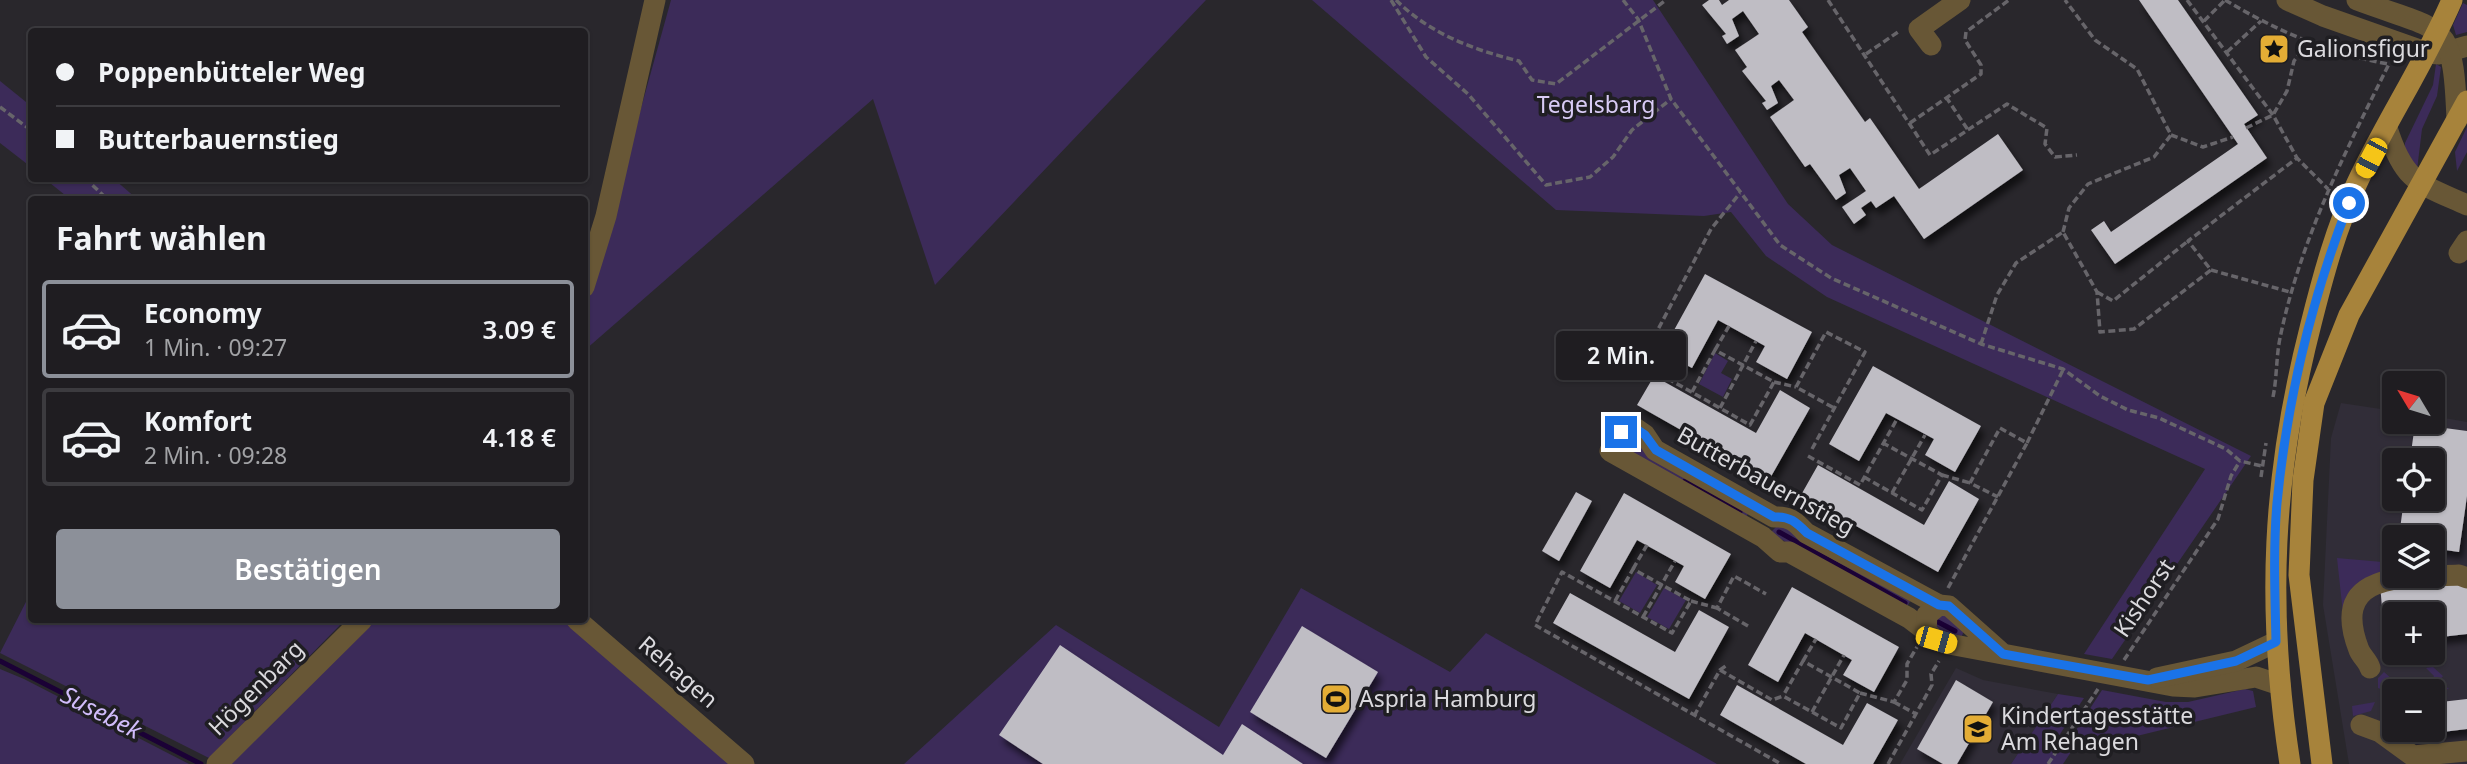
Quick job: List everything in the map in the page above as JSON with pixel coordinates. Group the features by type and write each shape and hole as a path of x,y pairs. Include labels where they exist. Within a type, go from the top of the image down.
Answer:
{"main road":[{"path":"2290,764 2276,642 2277,505 2292,402 2334,242 2357,183 2428,53 2452,0"},
{"path":"2324,762 2300,575 2303,480 2309,429 2323,379 2349,315 2462,110"}],"street":[{"path":"588,274 606,216 655,0"},
{"path":"1931,45 1919,29 1960,0"},
{"path":"2287,0 2323,16 2428,53 2459,49"},
{"path":"2357,0 2439,31 2459,49 2462,110"},
{"path":"2387,128 2402,167 2422,185 2467,205"},
{"name":"Butterbauernstieg","path":"2003,654 1983,640 1958,612 1949,606 1939,605 1807,533 1795,521 1785,516 1774,517 1656,450 1645,435 1632,426 1621,432 1610,451 1763,537 1780,552 1789,552 1801,558 1909,618 1936,640 1949,644 2114,675 2195,687 2256,677 2280,685"},
{"path":"1763,537 1774,517"},
{"path":"2370,668 2358,648 2353,621 2353,605 2360,592 2381,580 2459,575 2467,578"},
{"path":"1926,631 1927,615 1939,605"},
{"name":"Högenbarg","path":"218,763 359,623"},
{"name":"Rehagen","path":"580,623 744,764"},
{"name":"Butterbauernstieg","path":"2148,680 2236,661 2276,642"},
{"path":"2382,723 2361,725 2382,733"},
{"path":"2394,742 2413,756 2467,751"}],"path":[{"path":"1393,0 1411,15 1441,33 1480,51 1519,61 1532,80 1556,84 1637,19 1666,0"},
{"path":"1393,0 1426,57 1468,94 1546,185 1590,177 1613,157 1632,130 1671,99"},
{"path":"1623,0 1637,19 1671,99 1780,245 1831,278 1981,344 2063,369 2100,396 2128,410 2159,418 2226,449 2240,461 2262,466"},
{"path":"1828,0 1930,155 2007,104 2047,128 2045,144 2055,157 2077,155"},
{"path":"1910,123 1980,74 1982,65 1965,40 1966,32 2009,0"},
{"path":"2065,0 2095,40 2137,69 2171,135 2203,147 2233,137"},
{"path":"2187,0 2273,115 2297,158 2329,190"},
{"path":"2204,22 2225,0 2260,21 2307,43 2354,58 2389,64 2401,42"},
{"path":"2227,52 2260,21"},
{"path":"1866,54 1898,32"},
{"path":"2246,128 2273,115 2287,91 2294,61 2307,43"},
{"path":"1947,97 1968,130"},
{"path":"0,107 28,128"},
{"path":"1981,344 1997,295 2016,263 2063,232 2069,208 2088,184 2154,156 2171,135"},
{"path":"2097,292 2113,301 2297,158"},
{"path":"89,182 104,196"},
{"path":"1644,356 1711,229 1740,193"},
{"path":"2063,232 2097,292 2100,332 2134,329 2211,270"},
{"path":"2188,241 2211,270 2291,292"},
{"path":"1692,393 1729,326"},
{"path":"1796,387 1826,332 1865,352 1812,449"},
{"path":"1720,408 1756,341"},
{"path":"1715,350 1774,382 1796,387 1835,408"},
{"path":"1640,363 1750,425 1774,382"},
{"path":"1939,605 2027,443 2063,369"},
{"path":"1808,456 1860,485 1897,419"},
{"path":"1970,483 2000,428 2027,443"},
{"path":"1892,493 1925,435"},
{"path":"1883,443 1942,475 1970,483 1997,497"},
{"name":"Kishorst","path":"2048,764 2097,691 2114,675 2218,519 2231,476 2240,461"},
{"path":"1864,477 1922,510 1942,475"},
{"path":"1615,601 1647,545"},
{"path":"1643,617 1675,561"},
{"path":"1633,569 1690,601 1717,608 1748,626"},
{"path":"1690,601 1672,633 1562,572 1535,625 1781,764"},
{"path":"1717,608 1734,576 1766,594"},
{"path":"1894,702 1907,680 1907,664 1926,631"},
{"path":"1720,670 1772,700 1783,696 1816,639"},
{"path":"1888,764 1932,685 1931,674 1949,644"},
{"path":"1812,712 1844,655"},
{"path":"1803,662 1860,693 1894,702 1916,714"},
{"path":"1694,716 1720,670 1727,665"},
{"path":"1783,696 1840,728 1860,693"}],"shaded area":[{"path":"2341,403 2382,409 2382,434 2445,434 2445,418 2467,422 2467,764 2349,764 2323,605 2331,438"},
{"name":"Kindertagesstätte Am Rehagen","path":"1956,668 1983,680 2058,694 2011,764 1900,764"}],"green space":[{"path":"671,0 1206,0 935,285 873,99 588,347 588,299"},
{"name":"Tegelsbarg","path":"1312,0 1653,0 1788,204 1832,245 2251,456 2112,659 2084,654 2205,469 1827,297 1766,256 1731,212 1704,216 1556,210"},
{"path":"2463,3 2467,5 2467,32 2456,35 2453,25"},
{"path":"2436,64 2441,67 2437,96 2422,129 2417,170 2405,150 2405,143 2433,85"},
{"path":"0,81 28,104 28,165 0,143"},
{"path":"2467,127 2467,152 2457,171 2455,152"},
{"path":"49,182 117,182 134,196 66,196"},
{"path":"1715,353 1728,361 1721,373 1732,379 1723,397 1699,384"},
{"path":"1629,440 1636,441 1751,509 1743,522 1622,447"},
{"path":"1779,524 1911,600 1905,610 1770,533"},
{"path":"2337,558 2382,562 2382,579 2353,589 2348,594 2345,632"},
{"path":"1636,572 1657,585 1640,613 1619,601"},
{"name":"Aspria Hamburg","path":"1301,588 1450,672 1486,633 1717,764 904,764 1056,625 1219,727"},
{"path":"1664,588 1686,600 1669,629 1647,617"},
{"path":"28,598 28,623 342,623 209,758 0,653"},
{"path":"1943,613 1964,630 1962,636 1937,633 1935,618"},
{"path":"371,623 571,623 733,764 229,764"},
{"path":"2433,667 2443,676 2441,679 2432,679 2434,676 2426,668"},
{"path":"0,669 24,679 189,764 0,764"},
{"path":"2384,672 2392,679 2382,679 2382,690 2378,688 2378,678"},
{"path":"2245,689 2253,691 2256,707 2071,752 2063,764 2011,764 2058,694 2084,698 2060,734 2069,741 2102,690 2166,702 2188,702"},
{"path":"2375,702 2371,711 2353,716 2352,706"}],"building":[{"path":"1709,0 1719,0 1722,5 1729,0 1789,0 1808,27 1802,32 1865,122 1870,118 1919,189 1998,134 2023,170 1924,239 1894,196 1876,208 1871,201 1861,208 1866,215 1854,224 1842,207 1866,191 1850,168 1839,175 1846,193 1836,200 1810,164 1805,167 1770,117 1794,100 1779,80 1771,86 1778,103 1767,110 1762,103 1766,101 1742,71 1747,67 1735,50 1759,34 1743,11 1732,19 1739,36 1727,44 1722,36 1726,34 1702,5"},
{"path":"2139,0 2178,0 2258,115 2244,124 2267,158 2115,264 2091,230 2104,221 2111,232 2238,144"},
{"path":"1705,274 1812,332 1787,379 1756,362 1765,346 1718,320 1692,368 1662,352"},
{"path":"1873,366 1981,426 1955,472 1925,455 1934,439 1886,413 1859,461 1829,444"},
{"path":"1654,376 1756,433 1780,390 1810,408 1769,480 1637,405"},
{"path":"2445,428 2467,431 2467,496 2459,552 2445,550 2445,525 2401,525 2402,511 2445,511 2445,448 2412,448 2414,434 2445,434"},
{"path":"1818,465 1924,525 1949,481 1979,499 1938,572 1801,495"},
{"path":"1576,492 1592,501 1559,561 1542,551"},
{"path":"1624,493 1731,554 1705,599 1675,582 1684,566 1637,540 1610,588 1580,571"},
{"path":"2467,582 2467,634 2445,637 2445,602 2382,602 2382,607 2380,584 2382,588 2445,588 2445,583"},
{"path":"1792,587 1899,647 1874,692 1843,675 1852,660 1805,633 1778,682 1748,665"},
{"path":"1570,593 1675,652 1699,610 1729,627 1689,699 1553,623"},
{"path":"1302,626 1378,672 1326,758 1250,712"},
{"path":"1060,645 1223,755 1242,724 1303,764 1043,764 999,735"},
{"path":"1956,680 1993,702 1957,764 1943,764 1917,749"},
{"path":"1737,685 1843,745 1867,703 1898,720 1873,764 1806,764 1720,715"},
{"path":"2467,699 2467,729 2445,732 2445,702"}],"waterway":[{"path":"1685,481 1740,512"},
{"path":"1779,532 1905,603"},
{"path":"1938,622 1955,631"},
{"name":"Susebek","path":"0,661 201,764"}],"place":[{"name":"Galionsfigur","path":"2274,49"},
{"name":"Aspria Hamburg","path":"1336,699"},
{"name":"Kindertagesstätte Am Rehagen","path":"1978,729"}],"route":[{"path":"1621,432 1632,426 1645,435 1656,450 1774,517 1785,516 1795,521 1807,533 1939,605 1949,606 1958,612 1983,640 2003,654 2148,680 2236,661 2255,655 2276,642 2277,505 2292,402 2322,279 2349,203"}]}
